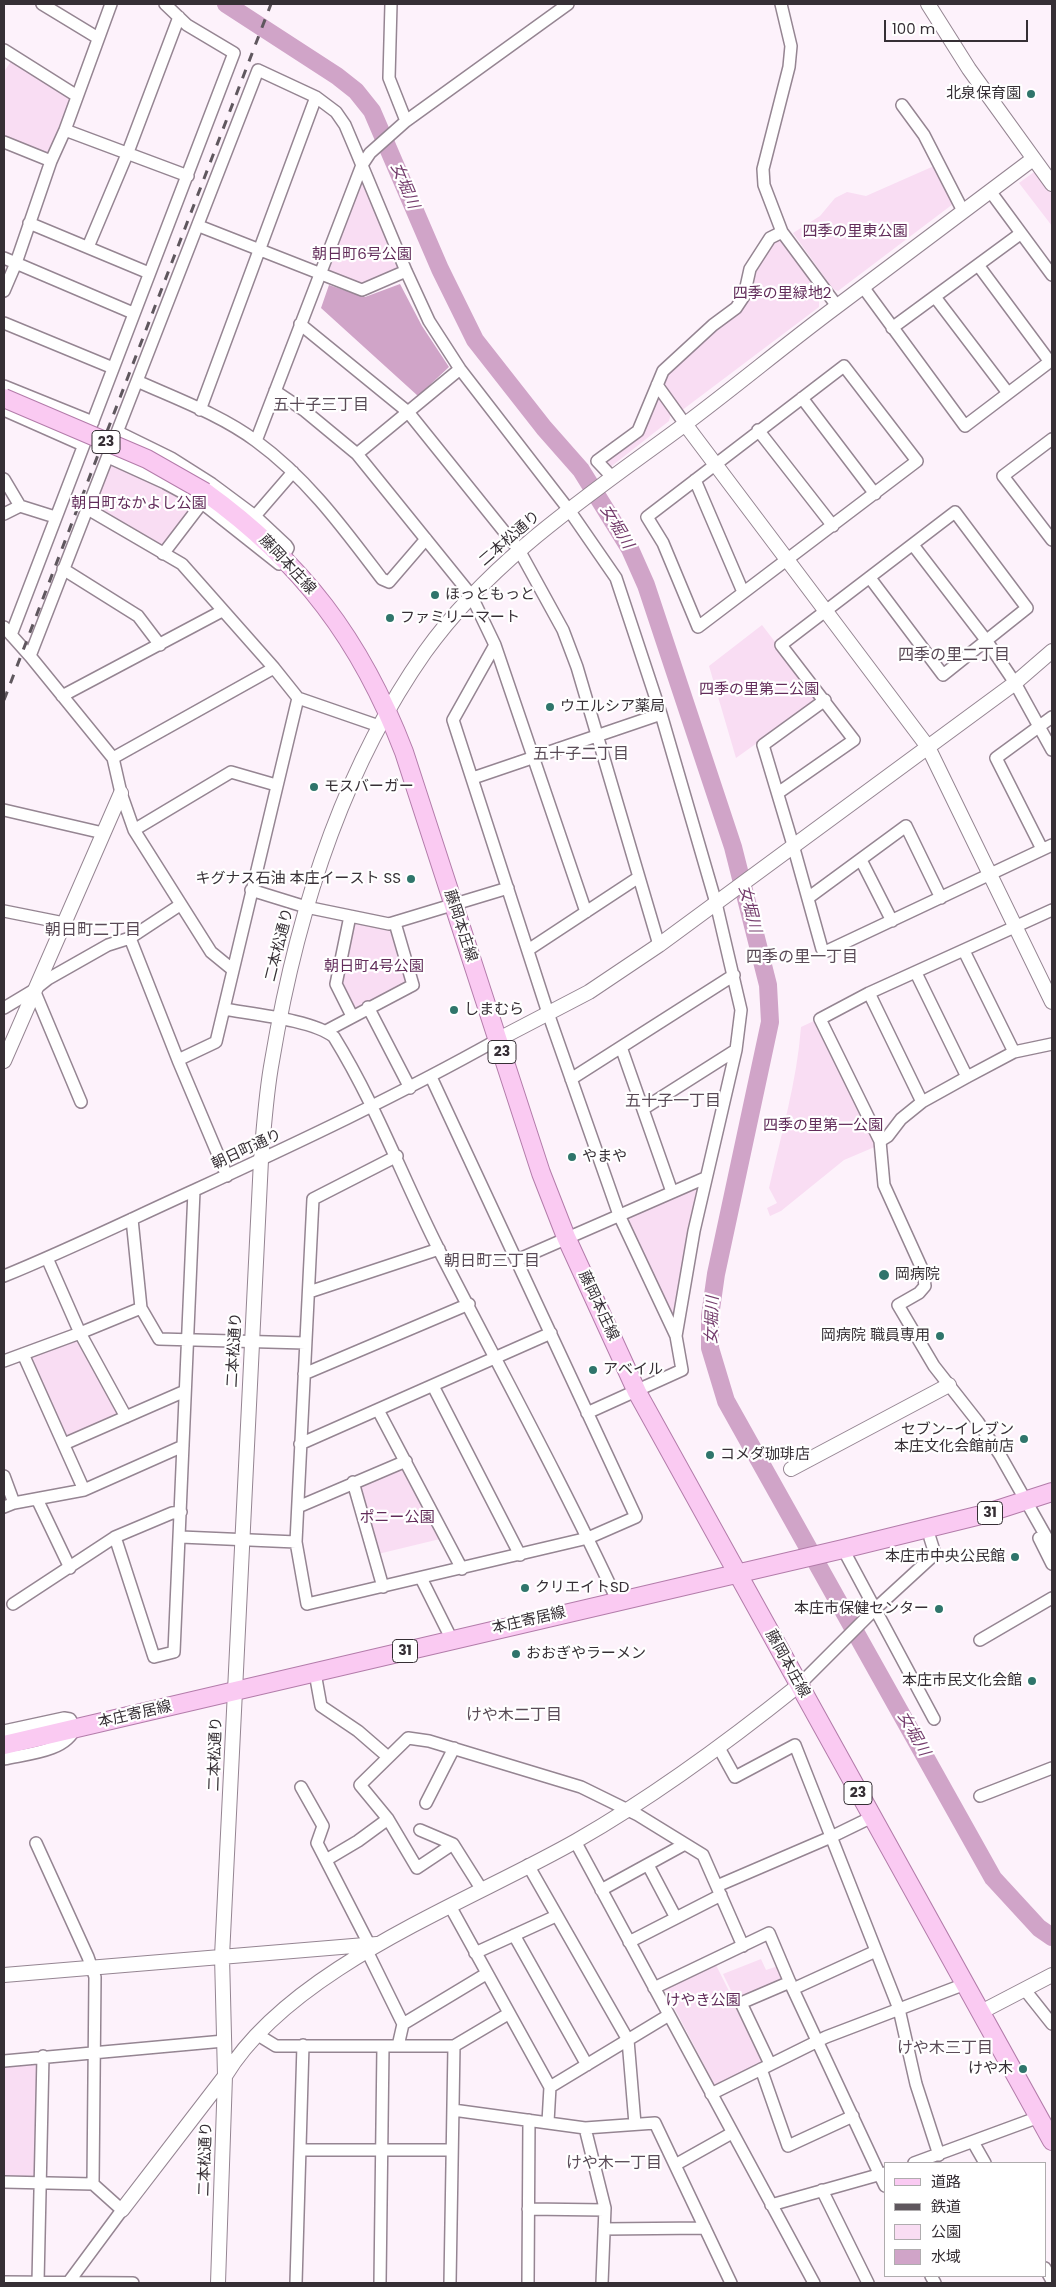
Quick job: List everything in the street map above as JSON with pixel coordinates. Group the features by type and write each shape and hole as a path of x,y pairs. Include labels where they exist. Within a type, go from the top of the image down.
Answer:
{"main road":[{"name":"23","path":"4,398 147,459 203,498"},
{"name":"藤岡本庄線","path":"203,498 248,525 288,562 309,585 368,672 387,709 404,752 541,1173 566,1237 636,1392 1052,2141"},
{"name":"本庄寄居線","path":"4,1745 315,1673 617,1600 841,1550 981,1516 1052,1492"}],"street":[{"path":"42,4 98,38"},
{"path":"4,291 111,4"},
{"path":"165,4 187,25 234,53 188,176 133,313 83,445 82,454 8,631 113,758 121,793 134,830 210,952 233,970"},
{"path":"391,4 389,78 404,123"},
{"path":"256,441 362,165 370,153 404,123 568,4"},
{"path":"781,4 791,46 789,67 763,169 764,185 782,232 837,306"},
{"path":"928,4 969,69 1052,184"},
{"path":"88,248 128,152 179,17"},
{"path":"4,50 77,96"},
{"path":"30,656 86,508 199,226 258,70 316,97 336,112 345,125 429,322 460,369 569,510 616,578 661,714 718,901 741,1010 736,1050 705,1178 676,1336"},
{"path":"200,410 316,97"},
{"path":"902,105 924,135 963,210"},
{"path":"65,130 188,176"},
{"path":"4,142 51,161"},
{"name":"二本松通り","path":"218,2283 225,2076 222,1956 261,1160 271,1064 280,1019 306,907 341,803 387,709 426,650 471,595 519,550 963,210 1033,159"},
{"path":"990,191 1052,275"},
{"path":"29,223 149,273"},
{"path":"199,226 362,290 406,271"},
{"path":"611,478 596,461 638,431 663,371 713,325 736,308 744,296 750,269 770,238 782,232"},
{"path":"892,328 1020,234"},
{"path":"4,258 133,313"},
{"path":"863,287 965,426 1051,361 978,265"},
{"path":"935,297 1008,393"},
{"path":"4,323 113,368"},
{"path":"300,324 408,412 519,550 563,630 598,736 659,945"},
{"path":"844,366 918,461 788,561 743,592 698,627 663,543 647,517 758,430 844,366"},
{"path":"357,454 460,369"},
{"path":"137,381 200,410 256,441 293,472 326,504 382,579 390,582 426,539"},
{"path":"657,385 928,747 1052,1002"},
{"path":"4,386 93,422"},
{"path":"275,390 305,410 357,454 471,595 495,645 586,912"},
{"path":"802,398 875,494"},
{"path":"4,410 83,445"},
{"path":"758,430 833,526"},
{"path":"118,432 185,467 255,516 286,544 288,548 288,562"},
{"path":"1050,445 1004,476 1052,540"},
{"path":"108,457 203,498 163,554"},
{"path":"255,516 293,472"},
{"path":"4,479 20,506 55,518"},
{"path":"695,480 743,592"},
{"path":"4,514 20,506"},
{"path":"86,508 182,564 298,698 379,726"},
{"path":"778,793 854,740 781,645 955,512 1027,608 943,675 870,578"},
{"path":"913,545 986,640 1015,682 1052,750"},
{"path":"64,569 138,616 160,645"},
{"path":"62,696 222,611"},
{"path":"495,645 453,720 548,1014 619,1215 676,1336 682,1370 587,1413"},
{"path":"498,1040 589,992 659,945 928,747 1052,652"},
{"path":"113,758 274,668"},
{"path":"178,1060 216,1042 298,698"},
{"path":"825,700 762,745 794,845 822,949 827,951 1047,847 996,758 1052,717"},
{"path":"473,778 661,714"},
{"path":"134,830 231,772 276,785"},
{"path":"4,1062 121,793"},
{"path":"4,810 103,833"},
{"path":"808,898 906,826 941,898"},
{"path":"861,860 892,921"},
{"path":"528,950 639,877"},
{"path":"252,890 306,907 395,924 453,903 508,888"},
{"path":"4,1008 48,979 108,945 130,938 180,905"},
{"path":"1052,910 869,994 820,1019 881,1143 884,1185 923,1271 925,1286 920,1293 898,1305 934,1366 978,1422 1000,1455 1052,1547"},
{"path":"4,911 64,923"},
{"path":"350,916 336,984 352,1016"},
{"path":"326,1031 413,985 395,924"},
{"path":"130,938 178,1060 227,1176"},
{"path":"964,951 1014,1052"},
{"path":"916,973 967,1077"},
{"path":"571,1079 734,975"},
{"path":"34,990 81,1102"},
{"path":"869,994 922,1102"},
{"path":"368,1008 410,1088"},
{"path":"224,1009 280,1019 326,1031 334,1037 373,1105 439,1249 588,1538 617,1600"},
{"name":"朝日町通り","path":"4,1276 261,1160 410,1088 498,1040"},
{"path":"881,1143 901,1119 922,1102 1014,1052 1052,1044"},
{"path":"622,1047 672,1192"},
{"path":"643,1109 736,1050"},
{"path":"397,1156 313,1199 296,1542 307,1604 588,1538 636,1517 431,1077"},
{"path":"517,1260 705,1178"},
{"path":"115,1538 154,1657 174,1652 181,1537 194,1191"},
{"path":"132,1219 141,1308 159,1339 305,1343"},
{"path":"309,1292 439,1249"},
{"path":"47,1258 80,1333 126,1417"},
{"path":"304,1374 469,1304"},
{"path":"4,1361 141,1308"},
{"path":"300,1444 551,1334"},
{"path":"23,1354 84,1490"},
{"path":"791,1469 949,1385"},
{"path":"433,1386 520,1555"},
{"path":"64,1444 185,1391"},
{"path":"378,1410 462,1569"},
{"path":"4,1476 9,1505 84,1490 183,1446"},
{"path":"298,1507 406,1460"},
{"path":"353,1482 383,1587"},
{"path":"36,1499 70,1568"},
{"path":"1026,1502 1030,1521 1052,1564"},
{"path":"13,1604 115,1538 172,1513 181,1512"},
{"path":"181,1537 243,1538 296,1542"},
{"path":"69,2282 236,2060 258,2034 286,2007 373,1946 575,1841 628,1810 719,1748 799,1685 872,1612 935,1554 930,1538"},
{"path":"841,1550 872,1612 934,1719"},
{"path":"421,1578 452,1640"},
{"path":"980,1640 1052,1598"},
{"path":"315,1673 321,1706 358,1732 388,1758"},
{"path":"4,1731 64,1718 70,1719 75,1728 70,1737 50,1748 4,1759"},
{"path":"453,1844 417,1868 388,1819 360,1785 408,1738 429,1741 454,1748 581,1787 628,1810 703,1855 743,1946"},
{"path":"719,1748 734,1776 795,1744 899,2009 916,2084 939,2155"},
{"path":"426,1803 454,1748"},
{"path":"980,1796 1052,1768"},
{"path":"301,1787 323,1826 317,1842 373,1946 403,2024 398,2046"},
{"path":"630,1942 676,1918 719,1890 832,1838 872,1817"},
{"path":"326,1860 358,1841 388,1819"},
{"path":"420,1830 453,1844 482,1890"},
{"path":"575,1841 814,2283"},
{"path":"36,1844 95,1977 93,2184"},
{"path":"601,1890 685,1844"},
{"path":"528,1865 628,2040 635,2124"},
{"path":"648,1865 676,1918"},
{"path":"450,1906 550,2087 548,2122"},
{"path":"475,1953 556,1916"},
{"path":"654,1988 770,1934 792,1986 882,2173 772,2205"},
{"path":"514,1935 587,2064"},
{"path":"4,1975 222,1956 373,1946"},
{"path":"853,2116 788,2146 766,2066 741,2003 792,1986 876,1951"},
{"path":"403,2024 486,1974"},
{"path":"981,2012 1052,1975"},
{"path":"711,2094 819,2041 965,1984"},
{"path":"1025,1990 1052,2024"},
{"path":"258,2034 276,2046 454,2046 508,2014"},
{"path":"550,2087 669,2015"},
{"path":"4,2061 224,2041"},
{"path":"296,2283 303,2045"},
{"path":"380,2283 383,2046"},
{"path":"450,2283 454,2046"},
{"path":"38,2282 43,2056"},
{"path":"453,2110 585,2128 655,2123 731,2283"},
{"path":"917,2162 1039,2117"},
{"path":"528,2283 529,2120"},
{"path":"585,2128 605,2210 602,2283"},
{"path":"675,2165 732,2133"},
{"path":"973,2142 984,2162"},
{"path":"300,2150 452,2150"},
{"path":"4,2182 93,2184 122,2210"},
{"path":"822,2190 868,2283"},
{"path":"528,2209 605,2210"},
{"path":"604,2229 705,2228"},
{"path":"1046,2270 1052,2281"},
{"path":"4,2282 133,2283"}],"green space":[{"path":"11,61 68,95 71,100 50,153 47,154 4,137 4,72"},
{"name":"四季の里東公園","path":"934,166 955,201 953,204 838,291 833,289 793,233 820,216 835,198 847,192 866,196"},
{"path":"1034,172 1046,181 1049,188 1052,203 1052,226 1019,183"},
{"name":"朝日町6号公園","path":"359,181 362,182 400,268 362,287 328,273 325,267"},
{"name":"四季の里緑地2","path":"780,238 819,288 819,307 681,411 661,384 664,374 718,324 737,312 753,271 772,242"},
{"path":"659,396 671,413 669,421 608,469 601,462 642,431 653,399"},
{"name":"朝日町なかよし公園","path":"114,463 142,474 193,504 193,507 162,547 95,510 94,505 109,465"},
{"name":"四季の里第二公園","path":"762,625 816,695 813,703 736,758 709,666"},
{"name":"朝日町4号公園","path":"357,922 389,927 394,934 408,979 407,984 358,1009 353,1006 341,983 353,924"},
{"name":"四季の里第一公園","path":"816,1020 877,1146 844,1160 781,1211 770,1216 767,1208 777,1203 769,1188 792,1088 801,1027"},
{"path":"692,1187 699,1189 684,1255 675,1313 670,1315 626,1223 628,1218"},
{"path":"74,1339 79,1341 119,1414 68,1437 64,1436 31,1359 33,1354"},
{"name":"ポニー公園","path":"402,1467 440,1539 378,1554 359,1489 360,1484"},
{"path":"761,1959 766,1970 778,1966 785,1982 736,2001 723,1974"},
{"name":"けやき公園","path":"715,1963 763,2059 762,2064 719,2085 714,2084 665,1990 666,1986"},
{"path":"37,2059 40,2064 36,2179 4,2178 4,2064"}],"water":[{"path":"400,284 422,326 449,367 418,396 321,308 329,285 365,297"}],"waterway":[{"name":"女堀川","path":"226,4 337,76 356,91 372,111 440,269 475,340 544,428 581,470 630,549 646,585 733,847 768,985 770,1022 716,1274 710,1316 710,1348 726,1401 993,1878 1039,1928 1052,1937"}],"railway":[{"path":"4,700 271,4"}],"place":[{"name":"北泉保育園","path":"1031,94"},
{"name":"ほっともっと","path":"435,595"},
{"name":"ファミリーマート","path":"390,618"},
{"name":"ウエルシア薬局","path":"550,707"},
{"name":"モスバーガー","path":"314,787"},
{"name":"キグナス石油 本庄イースト SS","path":"411,879"},
{"name":"しまむら","path":"454,1010"},
{"name":"やまや","path":"572,1157"},
{"name":"岡病院","path":"884,1275"},
{"name":"岡病院 職員専用","path":"940,1336"},
{"name":"アベイル","path":"593,1370"},
{"name":"セブン-イレブン 本庄文化会館前店","path":"1024,1439"},
{"name":"コメダ珈琲店","path":"710,1455"},
{"name":"本庄市中央公民館","path":"1015,1557"},
{"name":"クリエイトSD","path":"525,1588"},
{"name":"本庄市保健センター","path":"939,1609"},
{"name":"おおぎやラーメン","path":"516,1654"},
{"name":"本庄市民文化会館","path":"1032,1681"},
{"name":"けや木","path":"1023,2069"}],"district":[{"name":"五十子三丁目","path":"321,406"},
{"name":"四季の里二丁目","path":"954,656"},
{"name":"五十子二丁目","path":"581,755"},
{"name":"朝日町二丁目","path":"93,931"},
{"name":"四季の里一丁目","path":"802,958"},
{"name":"五十子一丁目","path":"673,1102"},
{"name":"朝日町三丁目","path":"492,1262"},
{"name":"けや木二丁目","path":"514,1716"},
{"name":"けや木三丁目","path":"945,2049"},
{"name":"けや木一丁目","path":"614,2164"}]}
